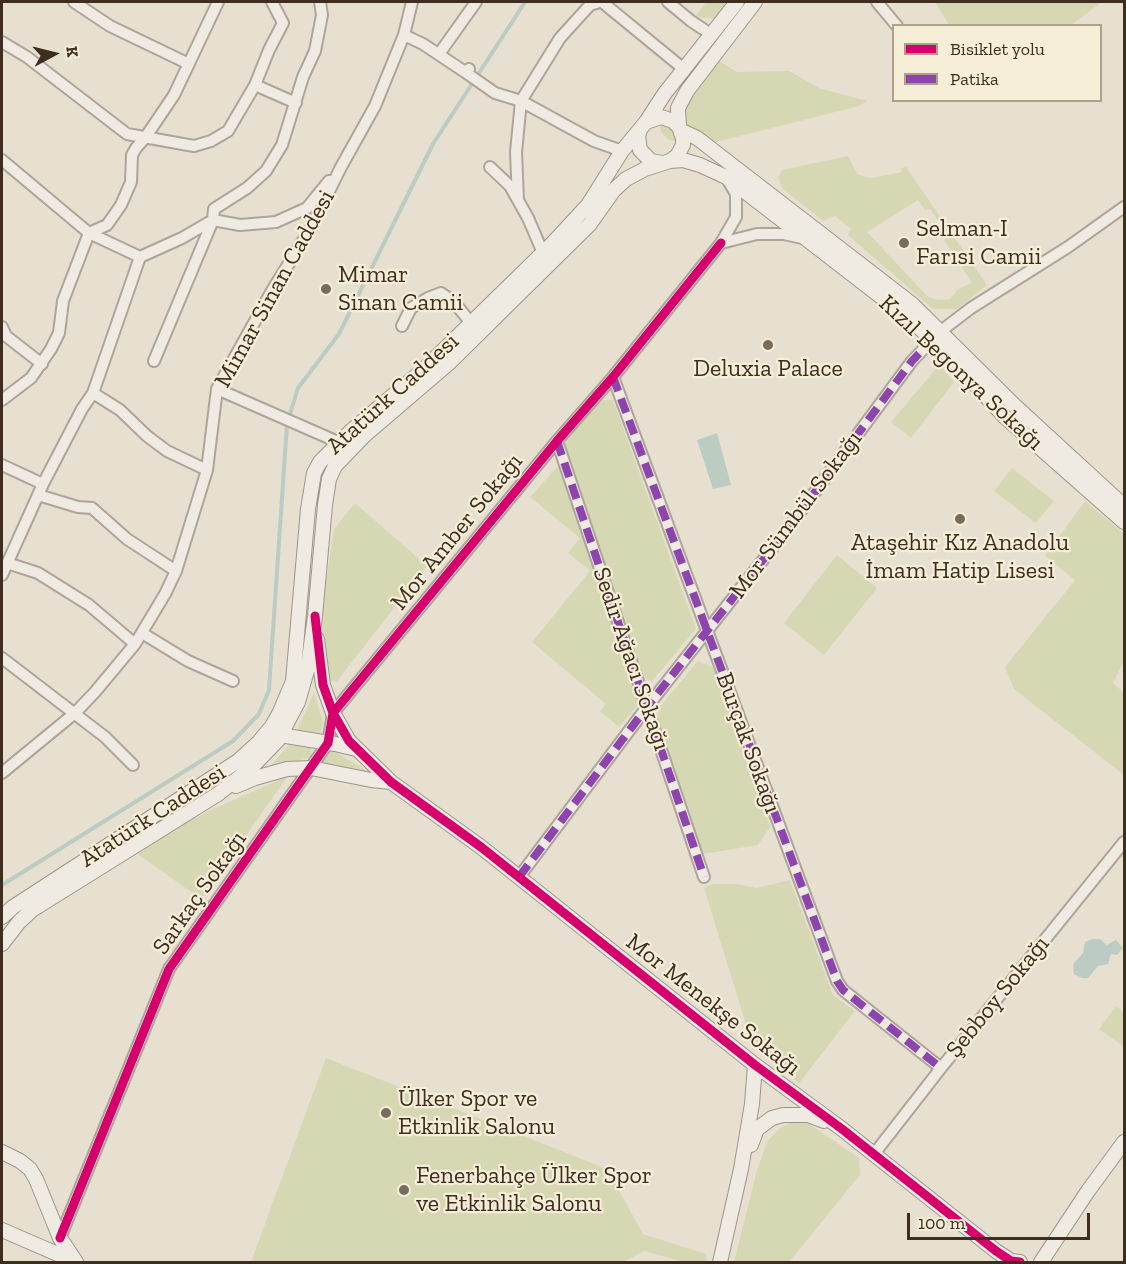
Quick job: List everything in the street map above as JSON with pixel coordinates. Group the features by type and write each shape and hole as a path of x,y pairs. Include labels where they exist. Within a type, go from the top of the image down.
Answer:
{"street":[{"path":"74,2 110,26 189,64"},
{"path":"2,400 31,378 42,364 59,333 63,301 89,232 107,225 121,205 131,182 132,155 174,95 218,2"},
{"path":"2,42 27,57 127,134 194,146 211,141 228,131 255,85 283,23 272,2"},
{"path":"154,361 213,220 214,209 247,188 266,171 282,145 303,77 315,51 322,15 320,2"},
{"name":"Mimar Sinan Caddesi","path":"3,772 75,713 135,644 165,594 176,571 207,470 217,390 273,289 311,228 341,166 375,106 404,35 412,2"},
{"path":"439,54 476,2"},
{"path":"518,200 516,152 521,101 560,38 590,5 600,2 685,70"},
{"path":"668,2 712,35"},
{"name":"Atatürk Caddesi","path":"2,944 19,922 32,910 218,794 251,768 281,735 298,702 308,667 329,479 343,447 543,253 588,205 622,151 737,2"},
{"path":"680,129 673,121 661,117 644,124 638,136 640,150 651,161 666,162 677,156 683,145 678,108 687,91 755,2"},
{"path":"878,2 895,24"},
{"path":"404,35 467,70 495,93 521,101 594,141 622,151"},
{"path":"255,85 296,103"},
{"name":"Kızıl Begonya Sokağı","path":"680,129 697,138 912,304 1005,417 1125,522"},
{"path":"2,160 89,232 140,257"},
{"name":"Kızıl Begonya Sokağı","path":"666,162 683,160 692,162 726,177 912,320 936,335 1125,506"},
{"name":"Atatürk Caddesi","path":"2,918 13,907 238,761 266,733 279,714 293,681 308,509 314,473 320,462 343,447 448,364 590,224 608,198 626,179 666,162"},
{"path":"2,575 43,484 82,409 93,393 140,257 182,238 213,220 240,225 276,222 307,208 341,166"},
{"path":"490,167 510,186 543,253"},
{"name":"Mor Amber Sokağı","path":"333,713 557,441 613,377 721,243 736,217 736,194 726,177"},
{"name":"Mor Sümbül Sokağı","path":"519,877 647,707 789,527 912,361 936,335 971,308 1068,247 1125,207"},
{"path":"721,243 757,234 784,234 806,239"},
{"path":"402,326 411,308 441,293 454,302 471,323"},
{"path":"2,327 6,336 42,364"},
{"name":"Burçak Sokağı","path":"613,377 837,981 843,990 941,1068"},
{"path":"217,390 296,423 343,447"},
{"path":"93,393 120,410 147,436 167,451 207,470"},
{"name":"Sedir Ağacı Sokağı","path":"557,441 704,877"},
{"path":"2,465 43,484"},
{"path":"38,495 78,507 92,508 127,539 176,571"},
{"path":"7,563 38,573 89,605 135,644"},
{"name":"Mor Menekşe Sokağı","path":"315,616 323,686 333,713 349,741 391,782 519,877 755,1065 842,1129 1011,1260 1028,1262 1045,1257"},
{"path":"142,633 188,661 233,681"},
{"path":"2,658 105,737 133,765"},
{"name":"Sarkaç Sokağı","path":"60,1238 169,969 328,742 333,713"},
{"path":"266,733 328,742 358,750"},
{"path":"218,794 255,778 287,769 311,768 391,782"},
{"name":"Şebboy Sokağı","path":"874,1154 1125,842"},
{"path":"720,1263 741,1169 752,1104 755,1065"},
{"path":"741,1169 757,1129 772,1118 783,1115 808,1115 842,1129"},
{"path":"1045,1257 1088,1191 1125,1142"},
{"path":"2,1152 30,1169 60,1238 76,1263"},
{"path":"2,1230 76,1263"}],"green space":[{"path":"706,2 730,2 717,19 695,17"},
{"path":"935,2 1102,2 1073,24 948,24"},
{"path":"714,58 737,72 789,71 819,88 867,101 859,106 704,145 668,140 661,132 659,120"},
{"path":"848,156 857,174 871,178 902,172 901,168 906,167 987,285 957,309 933,309 848,235 851,229 835,216 823,221 783,189 778,177 782,170","holes":["918,200 925,210 930,209 948,234 944,240 972,283 958,289 950,299 938,300 927,296 867,232"]},
{"path":"939,365 954,382 911,438 891,422"},
{"path":"599,400 613,400 696,629 652,681 645,678 565,444"},
{"path":"560,464 640,702 619,727 600,711 606,704 532,642 590,571 568,553 580,538 530,497"},
{"path":"1012,468 1054,501 1036,523 994,491"},
{"path":"1085,501 1124,534 1124,661 1113,683 1124,693 1124,775 1014,689 1005,667 1075,580 1045,556"},
{"path":"355,503 427,566 337,681 329,681 321,632 324,595 334,529"},
{"path":"837,555 877,588 824,655 784,623"},
{"path":"698,661 713,667 770,827 758,845 703,854 657,717 659,708"},
{"path":"314,692 323,723 320,733 297,731"},
{"path":"292,741 312,745 311,757 267,770"},
{"path":"331,750 370,772 321,763"},
{"path":"288,776 201,899 132,850 211,810"},
{"path":"790,880 833,995 855,1011 799,1083 753,1047 704,888 713,884 736,884 757,888"},
{"path":"1116,1006 1124,1013 1124,1047 1099,1029"},
{"name":"Ülker Spor ve Etkinlik Salonu","path":"326,1058 607,1169 643,1234 706,1254 707,1262 684,1262 644,1251 623,1262 251,1262"},
{"path":"794,1121 809,1124 859,1158 860,1175 789,1262 734,1262 757,1170 767,1142 780,1128"}],"shaded area":[{"path":"717,433 731,485 713,489 697,440"},
{"path":"1100,939 1107,945 1116,940 1123,948 1117,955 1111,954 1108,964 1098,966 1088,978 1082,978 1074,974 1073,964 1083,953 1085,942"}],"waterway":[{"path":"2,885 233,741 259,714 269,690 287,424 298,388 339,334 433,144 525,2"}],"marked path":[{"path":"519,877 647,707 789,527 912,361 932,340"},
{"path":"613,377 837,981 843,990 941,1068"},
{"path":"557,441 704,877"}],"cycle path":[{"path":"60,1238 169,969 328,743 333,713 557,441 613,377 721,243"},
{"path":"315,616 323,685 333,713 349,741 391,782 481,847 755,1065 842,1129 996,1251 1011,1261 1020,1262"}],"place":[{"name":"Selman-I Farısi Camii","path":"904,243"},
{"name":"Mimar Sinan Camii","path":"326,289"},
{"name":"Deluxia Palace","path":"768,345"},
{"name":"Ataşehir Kız Anadolu İmam Hatip Lisesi","path":"960,519"},
{"name":"Ülker Spor ve Etkinlik Salonu","path":"386,1113"},
{"name":"Fenerbahçe Ülker Spor ve Etkinlik Salonu","path":"404,1190"}]}
